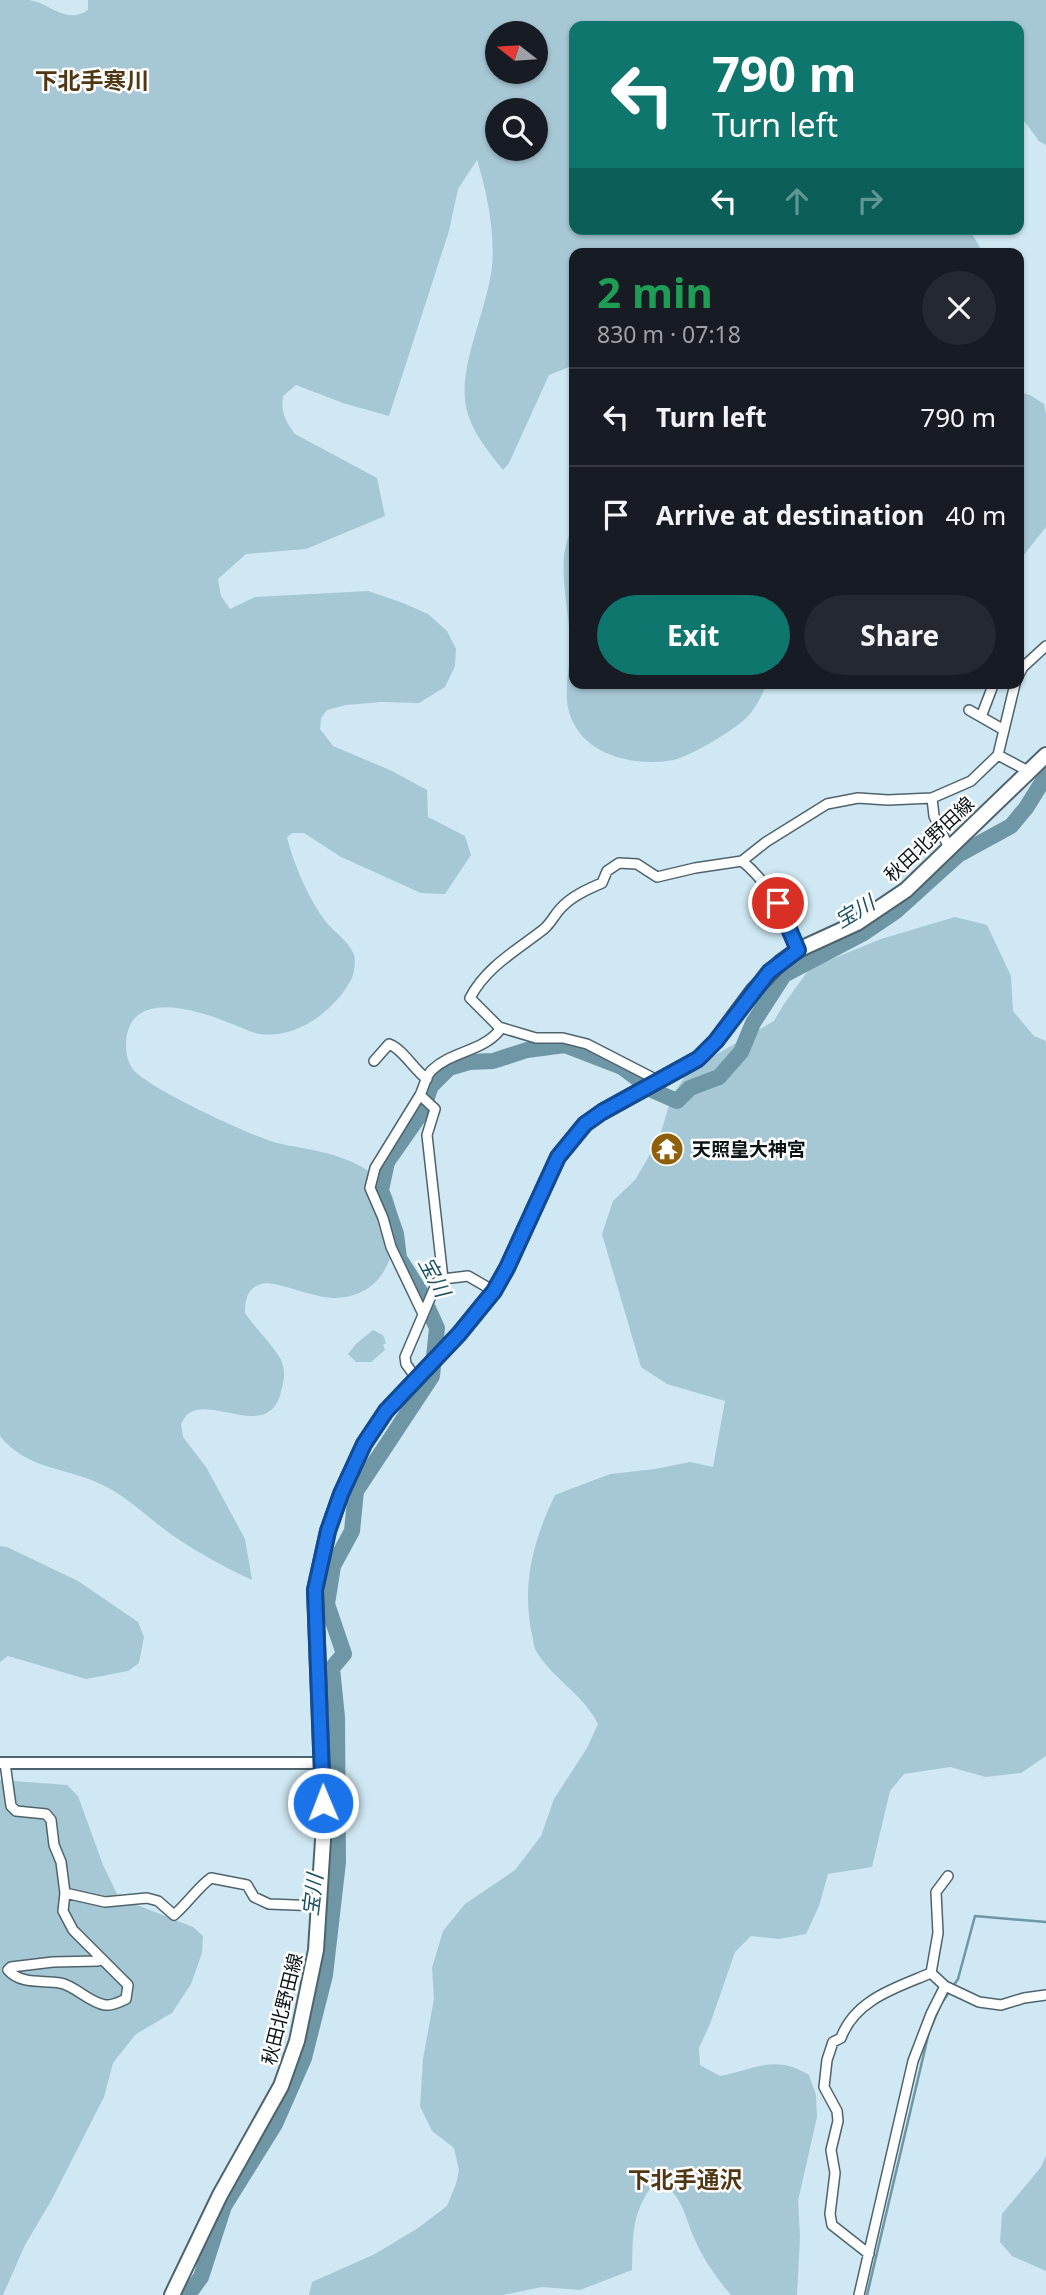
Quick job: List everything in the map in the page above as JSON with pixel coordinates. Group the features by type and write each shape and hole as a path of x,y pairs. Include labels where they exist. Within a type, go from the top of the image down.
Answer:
{"main road":[{"name":"秋田北野田線","path":"172,2295 220,2195 281,2086 292,2059 317,1950 324,1824 316,1603 318,1570 341,1494 364,1444 386,1411 446,1348 494,1291 558,1157 585,1124 698,1059 716,1041 769,972 798,950 857,923 906,890 1046,755"}],"street":[{"path":"1024,666 1046,646"},
{"path":"981,717 992,689"},
{"path":"656,1082 587,1044 563,1038 536,1038 499,1027 489,1014 470,998 479,981 517,947 546,927 562,906 584,891 603,883 607,871 619,863 637,864 657,877 742,861 766,842 827,804 858,798 932,798 971,781 998,755 1014,689"},
{"path":"969,710 1004,730"},
{"path":"998,755 1028,771"},
{"path":"932,798 934,816 949,848"},
{"path":"742,861 753,870 778,903 798,950"},
{"path":"426,1307 391,1247 383,1218 370,1188 375,1168 421,1096 431,1071 445,1061 491,1040 499,1027"},
{"path":"374,1061 390,1044 397,1046 415,1071 427,1079"},
{"path":"421,1096 435,1109 427,1135 443,1279"},
{"path":"420,1374 406,1364 405,1357 437,1282 468,1276 494,1291"},
{"path":"100,1958 98,1961 53,1962 11,1967 8,1970 15,1977 42,1983 62,1983 89,1999 104,2004 115,2004 126,1998 128,1985 73,1930 63,1911 65,1893 61,1862 54,1845 51,1820 46,1814 16,1811 11,1806 3,1763 322,1763"},
{"path":"931,1973 938,1933 936,1892 948,1876"},
{"path":"65,1893 105,1902 148,1898 158,1901 174,1914 211,1878 247,1885 254,1897 269,1904 320,1906"},
{"path":"931,1973 945,1986 978,2002 1001,2005 1046,1995"},
{"path":"869,2254 832,2225 830,2214 835,2173 831,2150 838,2121 837,2111 824,2087 827,2060 833,2042 841,2038 844,2029 863,2007 883,1992 931,1973"},
{"path":"859,2295 913,2061 945,1986"}],"shaded area":[{"path":"0,0 29,0 72,15 88,10 88,0 1046,0 1046,145 1039,141 1024,121 1024,21 569,21 569,235 973,235 980,248 569,248 569,367 549,375 509,463 503,470 474,428 465,399 467,368 492,266 489,212 477,160 458,189 449,231 389,416 343,403 296,385 283,396 284,416 295,434 377,478 385,516 306,549 246,554 218,579 221,596 230,609 255,597 368,591 428,614 447,631 456,649 455,666 445,687 419,703 381,702 346,705 327,710 321,718 320,729 333,746 392,771 427,790 428,817 465,836 471,855 445,894 421,893 341,857 304,833 292,833 287,837 308,893 327,923 345,941 354,955 353,975 344,991 313,1020 301,1027 274,1034 254,1033 212,1016 184,1009 170,1007 145,1011 135,1018 127,1033 127,1053 132,1068 140,1076 200,1110 264,1139 323,1152 367,1170 387,1187 395,1204 394,1243 384,1270 376,1281 351,1296 326,1297 271,1284 261,1284 253,1288 246,1299 245,1313 278,1355 284,1368 282,1388 275,1406 266,1414 254,1416 202,1409 189,1413 181,1424 183,1437 206,1467 245,1539 252,1580 181,1541 107,1487 21,1455 0,1436"},
{"path":"1024,394 1044,404 1046,414 1046,527 1024,555"},
{"path":"569,536 569,629 563,567"},
{"path":"569,664 569,689 764,689 754,709 724,735 691,753 661,762 621,758 608,754 585,739 572,719 567,691"},
{"path":"955,917 987,925 1011,976 1013,1011 1034,1036 1046,1041 1046,1756 1021,1773 986,1777 950,1767 904,1774 890,1791 872,1867 828,1874 819,1906 806,1934 779,1939 751,1936 735,1952 699,2048 700,2065 720,2076 775,2064 786,2065 809,2075 816,2095 817,2117 798,2201 800,2237 797,2295 731,2295 707,2262 680,2203 664,2183 653,2184 637,2216 632,2270 580,2290 542,2287 503,2295 309,2295 312,2282 375,2254 418,2228 447,2206 459,2170 454,2148 432,2131 420,2106 423,2059 434,1999 432,1968 443,1931 465,1904 515,1870 541,1836 554,1799 587,1748 598,1724 585,1704 543,1661 535,1649 531,1630 529,1577 541,1528 555,1495 610,1474 690,1462 713,1467 725,1401 667,1384 641,1367 602,1234 613,1201 635,1180 659,1139 671,1099 688,1071 774,1021 810,968 881,939"},
{"path":"373,1330 383,1335 385,1350 371,1362 356,1362 348,1354"},
{"path":"0,1546 78,1581 138,1622 144,1637 139,1663 128,1671 86,1679 8,1656 0,1662"},
{"path":"0,1780 67,1785 78,1796 103,1865 119,1898 193,1927 203,1936 202,1953 191,1984 172,2013 136,2034 113,2063 104,2097 51,2201 25,2245 3,2295 0,2295"},
{"path":"1046,2156 1046,2271 1012,2256 1000,2242 1002,2214 1041,2167"}],"waterway":[{"name":"宝川","path":"188,2295 201,2277 224,2206 275,2124 304,2058 325,1975 338,1862 337,1717 332,1668 344,1654 327,1604 333,1566 352,1531 356,1491 432,1376 437,1328 421,1293 399,1258 396,1234 381,1190 387,1162 422,1112 431,1086 449,1068 469,1062 493,1061 527,1050 565,1045 622,1067 654,1091 677,1101 690,1088 719,1077 741,1052 753,1023 784,975 862,934 896,911 958,855 1011,826 1046,776"},
{"path":"867,2295 929,2032 941,2004 958,1979 975,1916 1046,1922"}],"place":[{"name":"天照皇大神宮","path":"667,1149"}],"district":[{"name":"下北手寒川","path":"92,81"},
{"name":"下北手通沢","path":"685,2180"}],"route":[{"path":"323,1803 315,1590 328,1531 353,1465 386,1411 459,1334 494,1291 558,1157 570,1141 585,1124 602,1112 698,1059 716,1041 769,972 798,950 778,903"}]}
